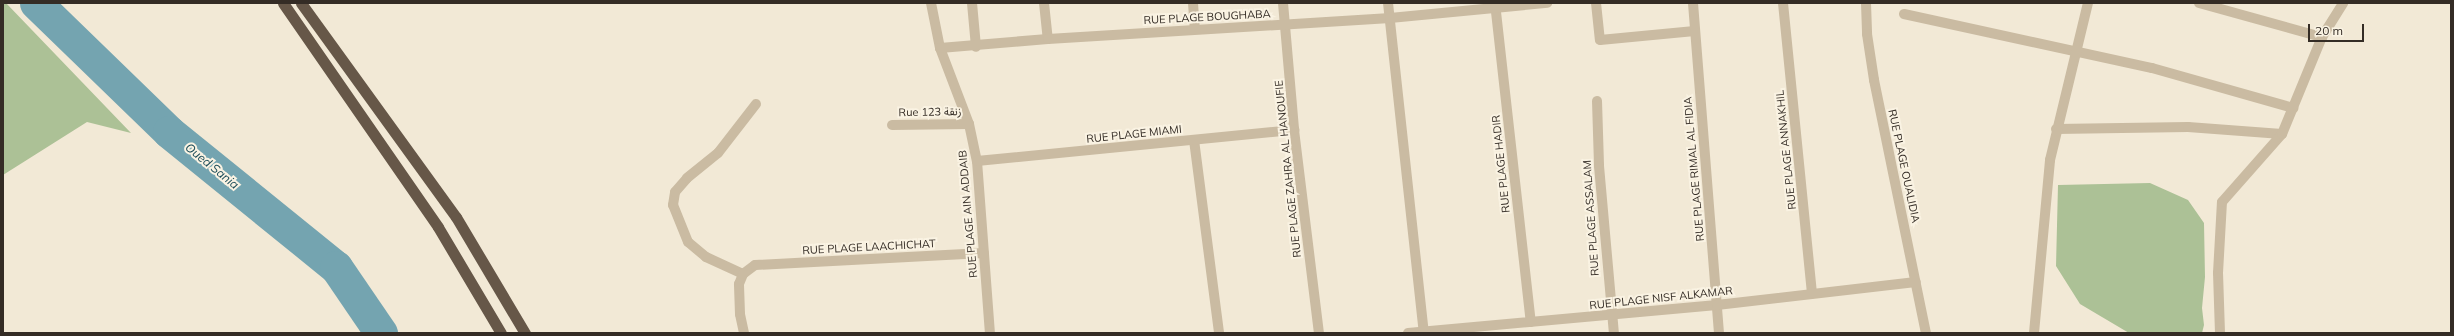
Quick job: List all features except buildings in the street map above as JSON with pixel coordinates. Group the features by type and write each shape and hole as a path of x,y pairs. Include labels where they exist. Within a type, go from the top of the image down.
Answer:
{"highway":[{"path":"283,3 438,227 501,333"},
{"path":"301,3 456,217 525,333"}],"street":[{"name":"RUE PLAGE AIN ADDAIB","path":"931,3 940,48 969,124 977,161 990,333"},
{"path":"972,3 976,47"},
{"path":"1044,3 1048,39"},
{"path":"1193,3 1195,29"},
{"name":"RUE PLAGE ZAHRA AL HANOUFIE","path":"1283,3 1294,130 1319,333"},
{"path":"1388,3 1424,332"},
{"name":"RUE PLAGE BOUGHABA","path":"940,48 976,47 1048,39 1195,29 1390,18 1496,6 1547,3"},
{"path":"1596,3 1600,40 1695,31"},
{"name":"RUE PLAGE RIMAL AL FIDIA","path":"1693,3 1720,333"},
{"name":"RUE PLAGE ANNAKHIL","path":"1783,3 1812,294"},
{"name":"RUE PLAGE OUALIDIA","path":"1866,3 1867,34 1872,73 1926,333"},
{"path":"2034,333 2050,160 2075,50 2088,3"},
{"path":"2199,3 2322,37"},
{"path":"2220,333 2218,273 2222,202 2282,134 2322,37 2343,3"},
{"name":"RUE PLAGE HADIR","path":"1496,6 1531,322"},
{"path":"1904,14 2075,50 2152,68 2292,108"},
{"name":"RUE PLAGE ASSALAM","path":"1597,101 1599,166 1611,315 1614,333"},
{"path":"744,333 738,292 743,274 706,257 688,242 673,205 674,192 687,178 718,153 756,104"},
{"name":"Rue 123 زنقة","path":"892,125 969,124"},
{"path":"2056,129 2188,127 2282,134"},
{"name":"RUE PLAGE MIAMI","path":"977,161 1294,130"},
{"path":"1194,140 1219,333"},
{"name":"RUE PLAGE LAACHICHAT","path":"743,274 755,265 984,253"},
{"name":"RUE PLAGE NISF ALKAMAR","path":"1408,333 1717,305 1916,282"}],"green space":[{"path":"3,3 6,3 131,133 87,122 3,175"},
{"path":"2150,183 2188,200 2204,223 2205,277 2202,308 2204,325 2202,333 2129,333 2080,304 2056,266 2058,185"}],"waterway":[{"name":"Oued Sania","path":"36,3 169,132 336,267 381,333"}]}
